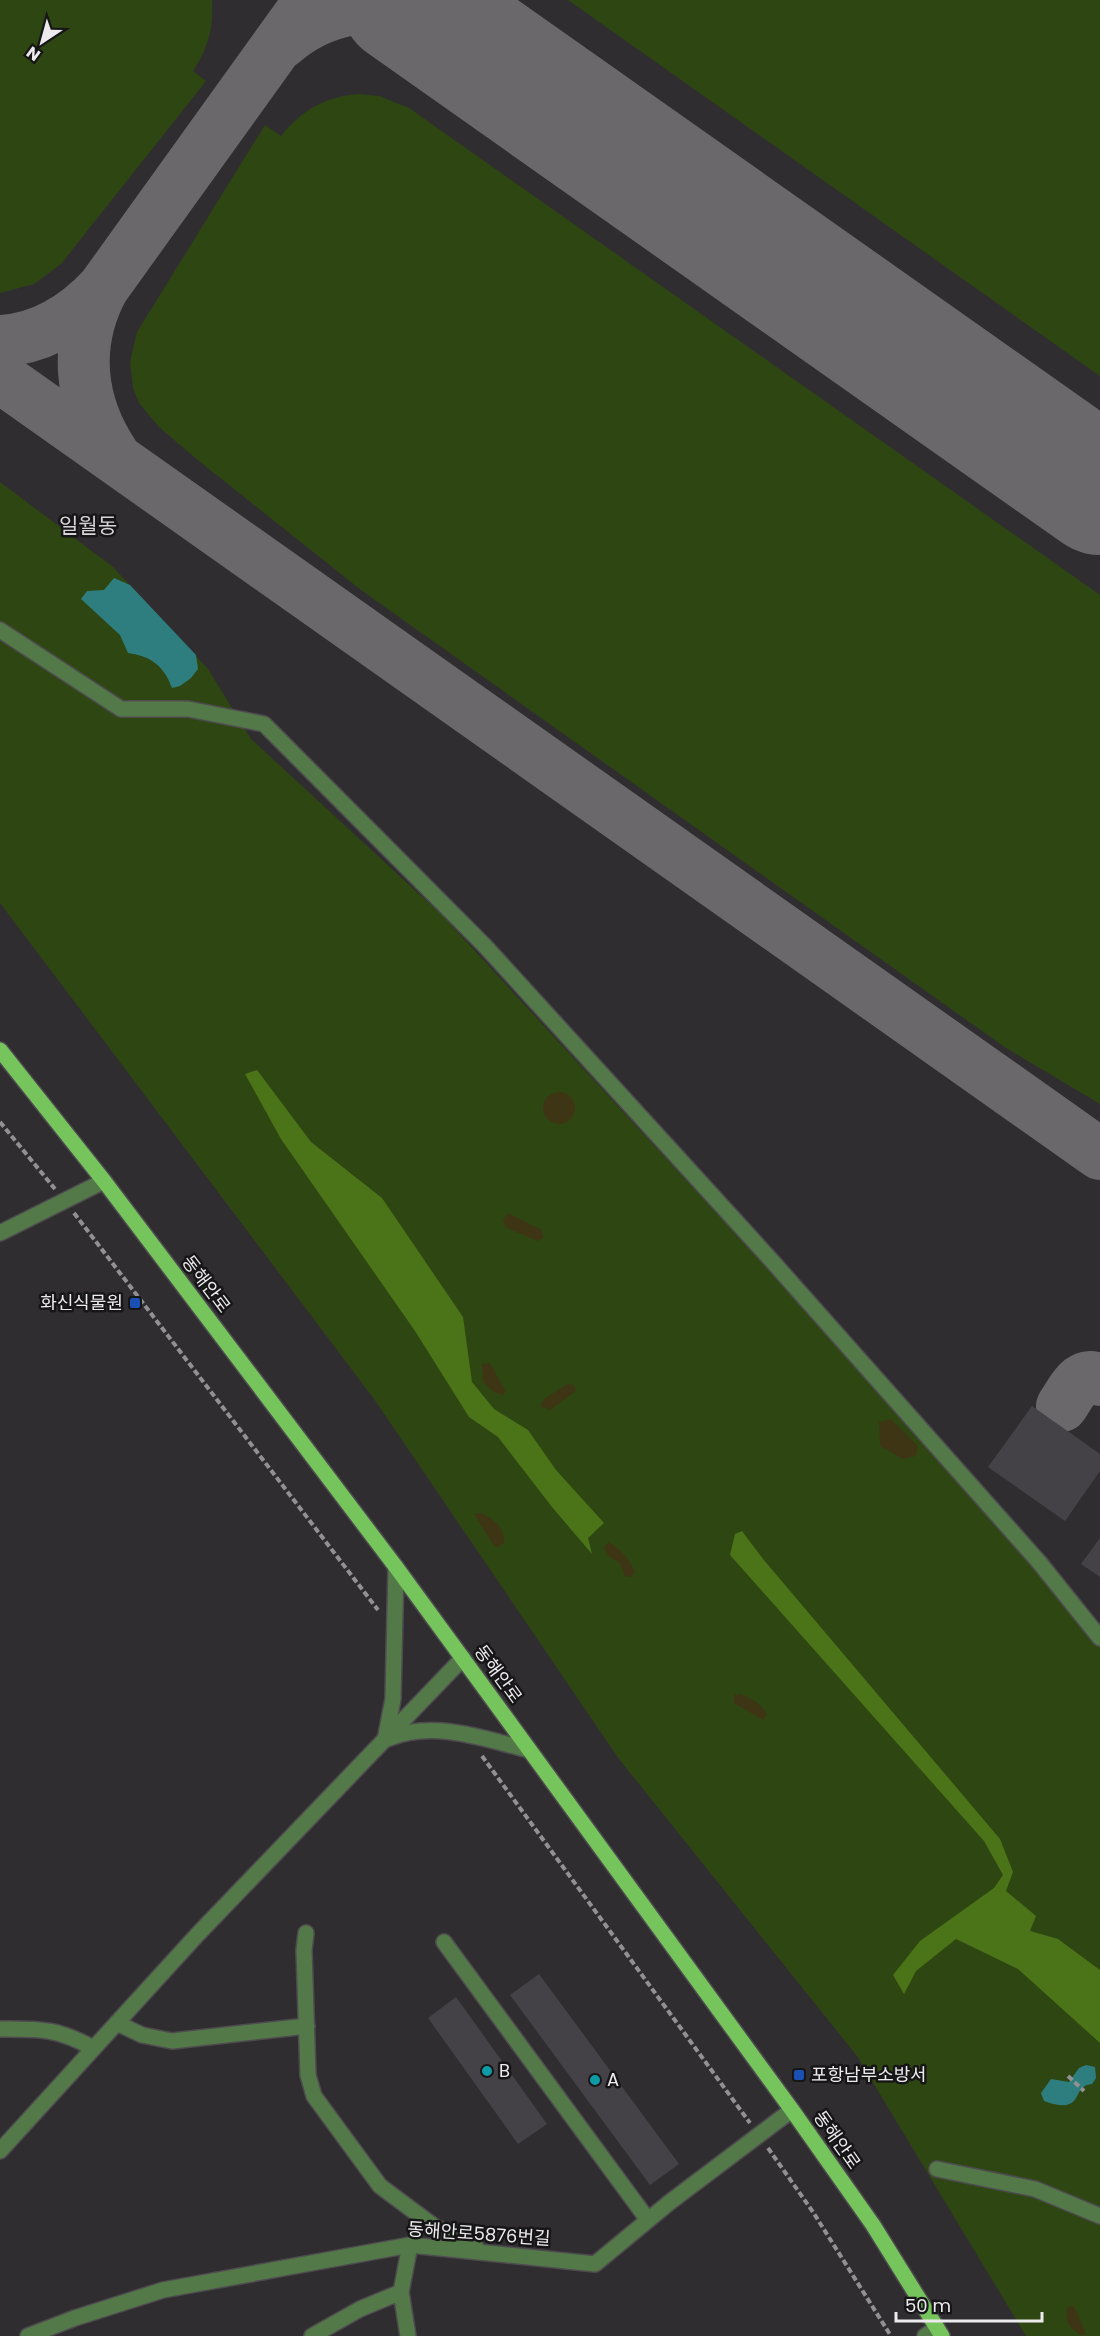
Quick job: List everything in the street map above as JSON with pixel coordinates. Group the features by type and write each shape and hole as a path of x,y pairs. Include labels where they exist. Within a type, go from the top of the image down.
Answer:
{"main road":[{"name":"동해안로","path":"0,1050 104,1182 463,1658 873,2225 935,2333"}],"street":[{"path":"0,630 121,709 188,708 264,724 485,946 1008,1527 1100,1638"},
{"path":"0,1233 104,1182"},
{"path":"385,1740 393,1699 396,1567"},
{"path":"0,2151 197,1935 463,1658"},
{"path":"385,1740 417,1730 446,1731 529,1750"},
{"path":"306,1933 308,2075 314,2096 350,2142 370,2175 380,2186 435,2227 495,2252"},
{"path":"444,1942 648,2220"},
{"path":"117,2023 142,2035 172,2041 307,2026"},
{"path":"0,2030 54,2030 72,2036 93,2048"},
{"name":"동해안로5876번길","path":"28,2336 163,2290 415,2245 595,2264 648,2220 792,2110"},
{"path":"937,2169 1035,2189 1100,2216"},
{"path":"408,2336 401,2292 406,2262 415,2245 435,2227"},
{"path":"312,2336 360,2309 401,2292"}],"path":[{"path":"1068,2076 1084,2091"}],"green space":[{"path":"0,0 212,0 212,20 203,54 193,71 206,81 61,264 34,284 0,293"},
{"path":"568,0 1100,0 1100,376"},
{"path":"358,94 379,96 409,108 1100,595 1100,1104 1006,1048 361,590 199,461 159,427 139,403 133,388 130,362 137,332 265,125 281,136 297,119 315,106 335,98"},
{"path":"0,482 113,567 208,669 251,739 442,915 894,1406 1100,1644 1100,2336 1026,2336 857,2056 619,1759 374,1399 0,903"},
{"path":"257,1070 311,1142 382,1198 463,1317 472,1382 494,1409 528,1430 556,1470 604,1523 588,1538 592,1554 498,1437 469,1417 415,1331 281,1139 245,1074"},
{"path":"742,1531 763,1559 1000,1839 1013,1872 1006,1891 1036,1916 1030,1931 1058,1939 1100,1970 1100,2043 1018,1969 956,1939 916,1971 904,1994 893,1975 920,1941 994,1888 1003,1875 984,1841 730,1555 735,1534"}],"sand":[{"path":"559,1092 570,1097 575,1108 570,1119 559,1124 548,1119 543,1108 548,1097"},
{"path":"508,1213 542,1230 543,1238 537,1241 505,1227 503,1220"},
{"path":"490,1363 505,1390 504,1395 495,1393 483,1382 482,1364"},
{"path":"568,1384 574,1385 576,1391 550,1410 540,1406 545,1398"},
{"path":"891,1419 918,1446 916,1456 903,1459 880,1446 879,1422"},
{"path":"482,1513 495,1522 502,1532 504,1543 498,1547 494,1546 474,1514"},
{"path":"608,1542 630,1563 635,1572 631,1577 625,1576 619,1562 608,1556 604,1548"},
{"path":"740,1694 762,1707 767,1715 763,1720 734,1703 734,1695"},
{"path":"1074,2306 1086,2334 1080,2335 1068,2323 1066,2316 1068,2307"}],"water":[{"path":"114,578 130,585 196,655 198,669 180,686 172,688 156,663 128,653 120,635 81,599 87,591 104,590"},
{"path":"1086,2065 1095,2067 1096,2078 1092,2084 1081,2090 1072,2103 1057,2105 1044,2101 1041,2093 1051,2079 1069,2082 1079,2068"}],"building":[{"path":"1032,1406 1100,1454 1100,1471 1065,1521 988,1467"},
{"path":"1100,1538 1100,1577 1081,1564"},
{"name":"A","path":"539,1974 679,2164 650,2185 510,1995"},
{"name":"B","path":"456,1997 547,2124 518,2144 428,2018"}],"taxiway":[{"path":"103,288 310,0"},
{"path":"282,43 297,31 314,22 349,10 386,7 423,13"},
{"path":"0,341 30,336 57,325 81,309 103,288 93,309 87,330 84,373 93,415 114,455"},
{"path":"0,377 1100,1154"},
{"path":"1062,1406 1082,1380 1087,1377 1100,1380"}],"runway":[{"path":"405,0 1100,490"}],"place":[{"name":"화신식물원","path":"135,1303"},
{"name":"B","path":"487,2071"},
{"name":"포항남부소방서","path":"799,2075"},
{"name":"A","path":"595,2080"}],"district":[{"name":"일월동","path":"88,526"}]}
